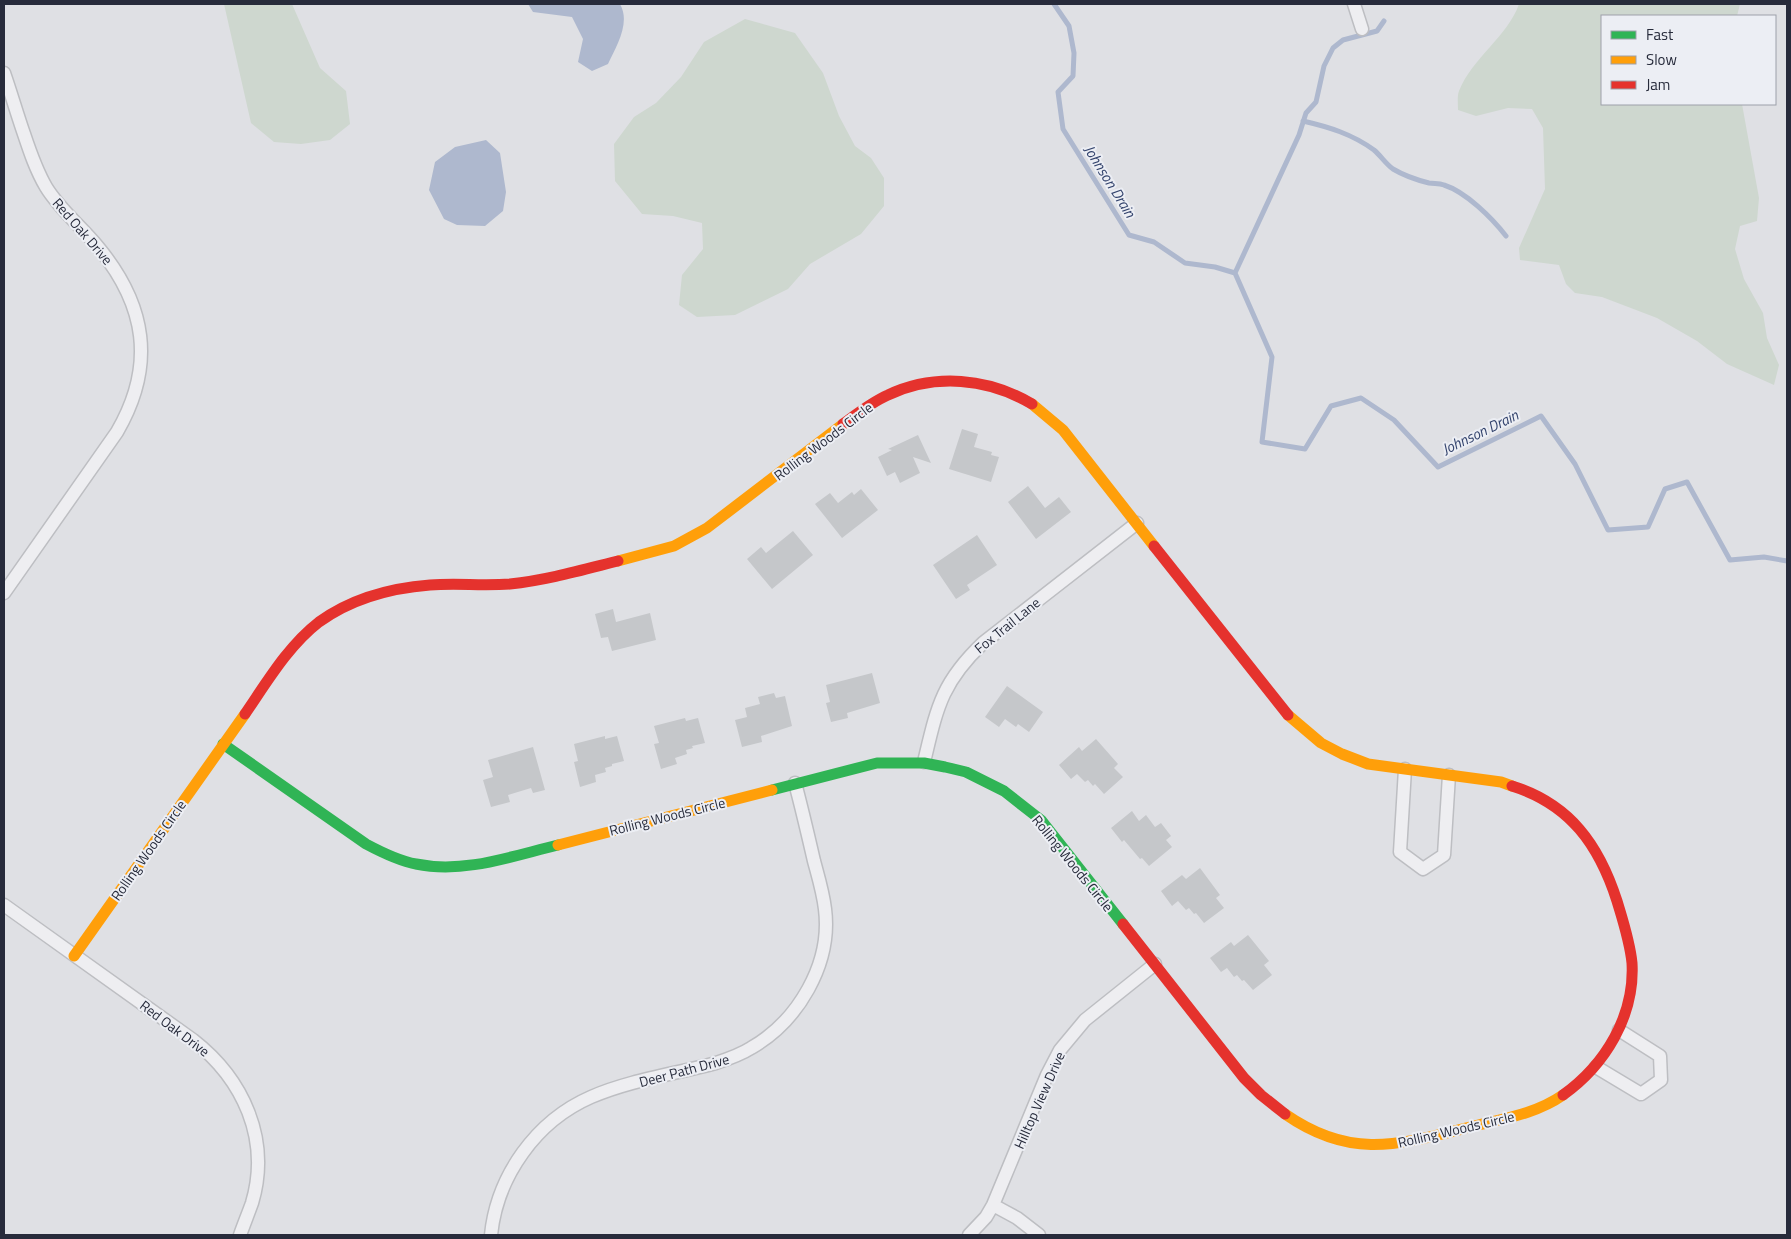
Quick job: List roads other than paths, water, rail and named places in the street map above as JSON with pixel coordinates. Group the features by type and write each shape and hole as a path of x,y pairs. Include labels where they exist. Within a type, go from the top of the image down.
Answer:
{"street":[{"path":"1354,4 1362,29"},
{"name":"Red Oak Drive","path":"4,73 35,166 45,186 58,205 98,246 118,273 131,298 136,313 141,348 140,372 135,393 125,418 4,593"},
{"name":"Rolling Woods Circle","path":"74,956 223,744 294,646 320,622 345,607 374,595 411,587 508,584 542,580 674,546 707,528 866,407 890,394 916,385 942,381 975,383 1001,389 1030,403 1048,415 1063,430 1137,523 1281,708 1300,729 1322,745 1347,758 1368,764 1501,782 1532,792 1563,811 1580,827 1593,844 1610,878 1626,930 1630,951 1632,973 1630,994 1619,1030 1610,1048 1596,1067 1578,1085 1560,1098 1541,1108 1520,1115 1403,1143 1374,1145 1339,1140 1320,1135 1298,1124 1260,1096 1054,834 1027,807 1002,789 975,775 948,766 924,762 877,763 490,862 460,866 430,866 398,859 366,844 223,744"},
{"name":"Fox Trail Lane","path":"924,762 940,700 949,682 964,661 982,643 1137,523"},
{"path":"1405,769 1400,852 1423,869 1444,855 1450,775"},
{"name":"Deer Path Drive","path":"491,1235 500,1194 512,1168 525,1149 556,1118 590,1097 732,1058 751,1048 773,1032 802,1000 820,963 825,944 826,924 823,895 795,783"},
{"name":"Red Oak Drive","path":"4,905 207,1050 222,1066 240,1092 253,1124 256,1146 257,1169 252,1202 240,1235"},
{"name":"Hilltop View Drive","path":"970,1235 986,1217 993,1205 1047,1075 1060,1050 1085,1020 1155,964"},
{"path":"1596,1067 1642,1094 1661,1080 1660,1056 1619,1030"},
{"path":"993,1205 1017,1218 1039,1235"}],"water":[{"path":"528,4 620,4 623,11 623,27 608,64 592,71 578,62 583,39 572,17 533,12"},
{"path":"486,140 500,153 506,192 503,211 485,226 457,225 444,219 429,190 435,162 455,147"}],"waterway":[{"name":"Johnson Drain","path":"1054,4 1069,26 1074,53 1073,76 1058,92 1063,129 1129,235 1154,242 1185,263 1215,267 1235,273"},
{"path":"1235,273 1299,135 1306,113 1316,102 1324,66 1333,48 1343,40 1377,31 1384,21"},
{"path":"1303,121 1349,135 1374,150 1390,167 1401,173 1424,182 1442,184 1461,193 1494,221 1506,236"},
{"name":"Johnson Drain","path":"1235,273 1272,357 1262,442 1305,449 1331,406 1361,398 1394,420 1438,467 1541,416 1575,464 1608,530 1648,527 1665,489 1687,482 1730,560 1764,557 1787,561"}]}
